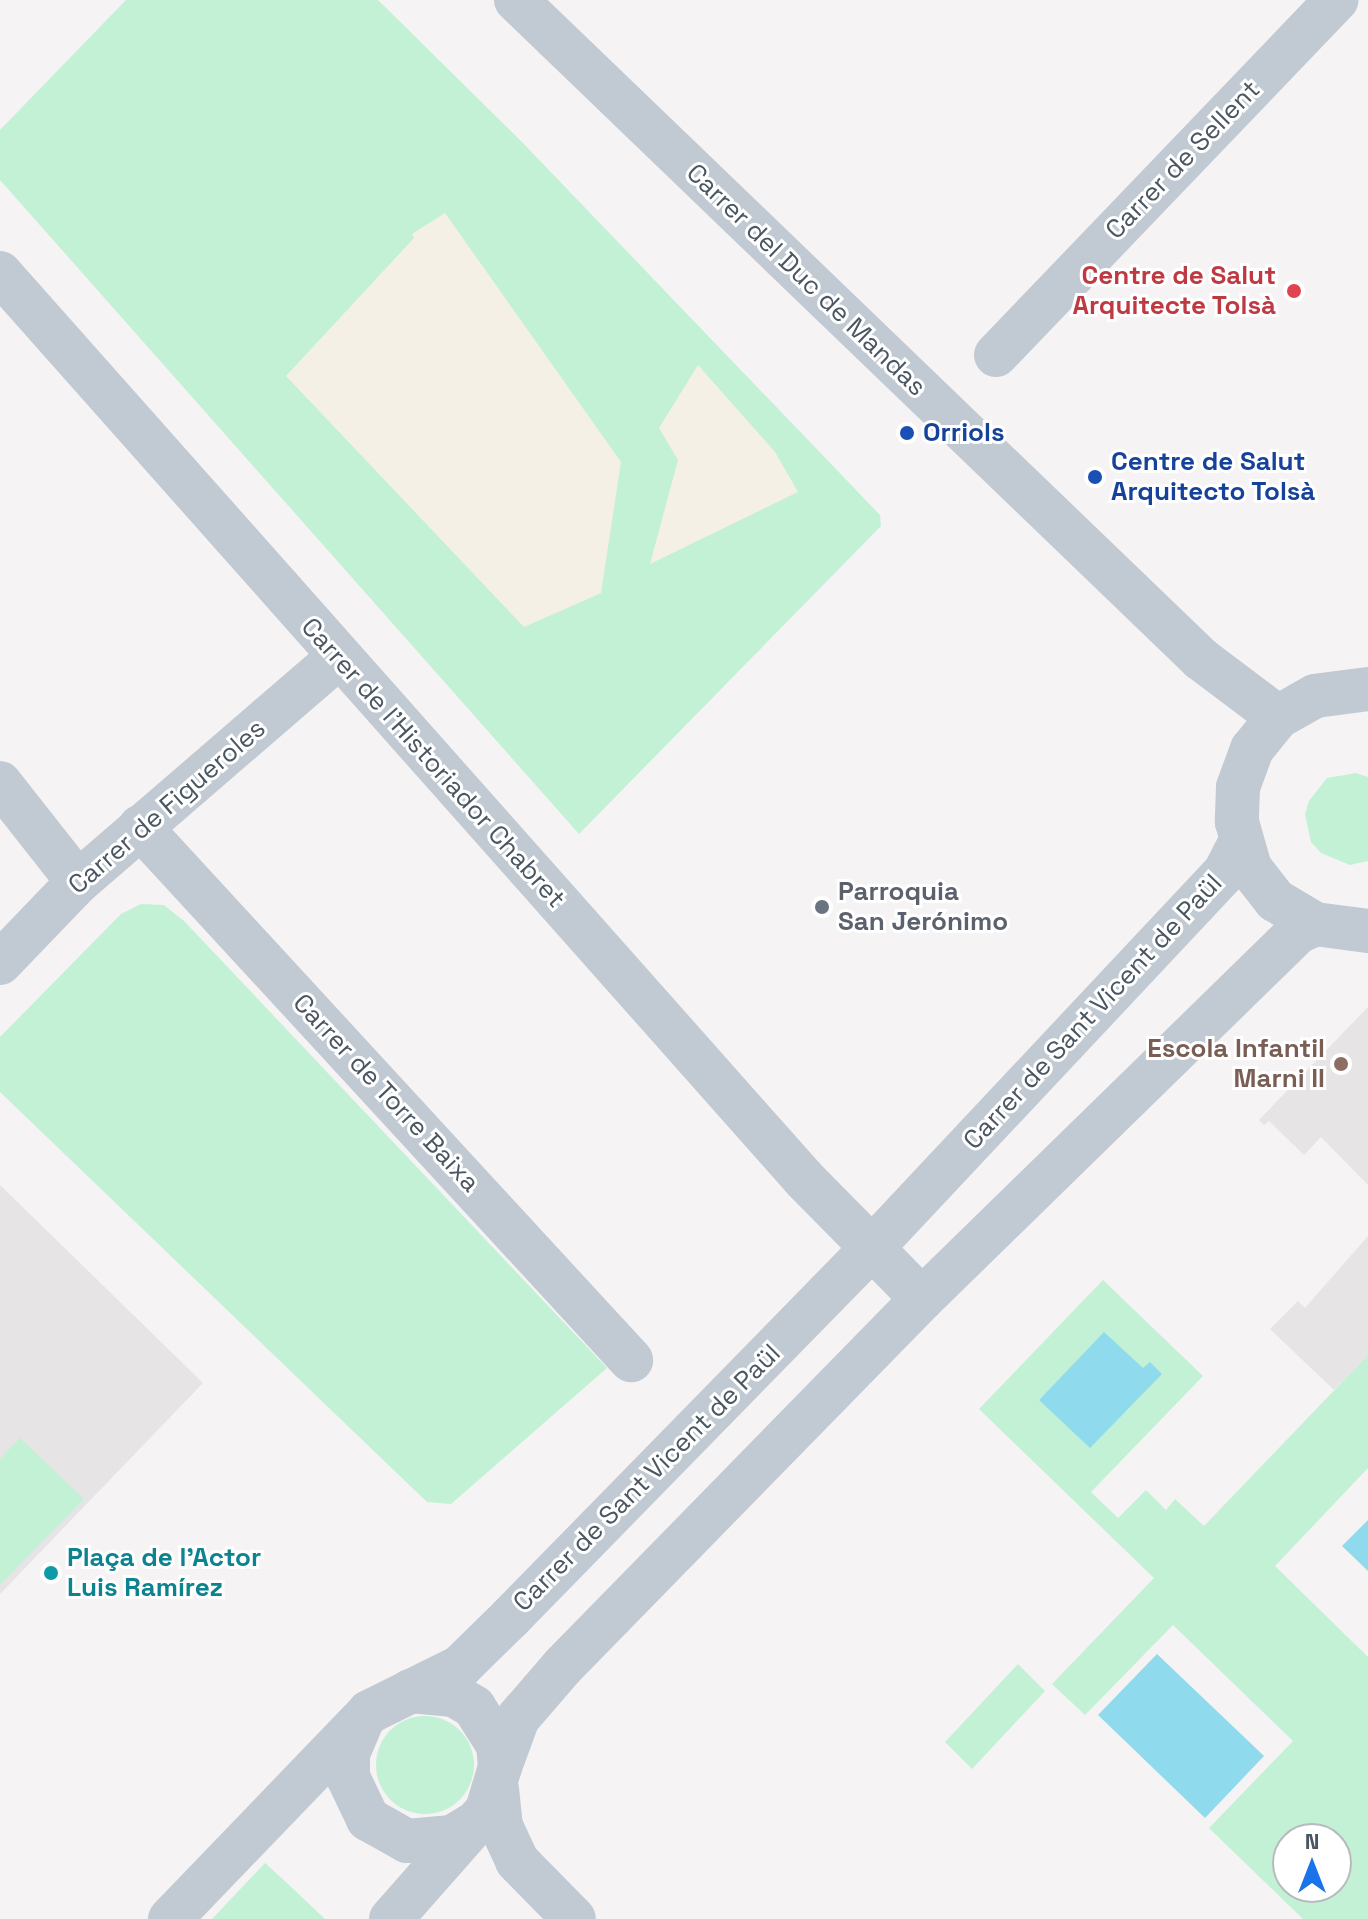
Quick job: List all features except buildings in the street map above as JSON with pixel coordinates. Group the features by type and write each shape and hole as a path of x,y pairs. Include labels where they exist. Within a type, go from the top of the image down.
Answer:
{"street":[{"name":"Carrer del Duc de Mandas","path":"516,0 1201,659 1278,717"},
{"name":"Carrer de Sellent","path":"996,355 1337,0"},
{"name":"Carrer de l'Historiador Chabret","path":"0,273 804,1179 872,1248"},
{"name":"Carrer de Figueroles","path":"0,963 78,882 339,657"},
{"path":"1364,684 1315,696 1278,717 1252,749 1238,787 1241,840 1250,868 1275,900 1315,924 1368,931"},
{"path":"0,783 78,882"},
{"name":"Carrer de Torre Baixa","path":"140,827 631,1360"},
{"name":"Carrer de Sant Vicent de Paül","path":"170,1919 369,1712 460,1667 872,1248 1216,883 1241,840"},
{"path":"391,1919 487,1810 518,1718 562,1667 922,1299 1298,932 1315,924"},
{"path":"872,1248 922,1299"},
{"path":"410,1691 454,1695 474,1707 488,1724 498,1778 501,1826 517,1861 574,1919"},
{"path":"369,1712 348,1753 348,1777 368,1819 407,1841 452,1837 472,1825"}],"shaded area":[{"name":"Escola Infantil Marni II","path":"1368,1007 1368,1185 1321,1137 1304,1155 1269,1121 1264,1125 1259,1120"},
{"name":"Plaça de l'Actor Luis Ramírez","path":"0,1185 203,1383 0,1594"},
{"path":"1368,1236 1368,1355 1334,1390 1270,1329 1298,1301 1305,1308"}],"green space":[{"path":"126,0 378,0 520,140 880,515 881,526 579,834 0,180 0,130"},
{"path":"1356,773 1368,777 1368,861 1350,865 1321,853 1311,842 1305,814 1309,801 1327,778"},
{"path":"141,904 164,905 184,921 607,1368 451,1504 427,1502 0,1092 0,1037 121,914"},
{"path":"1103,1280 1203,1376 1091,1492 1118,1518 1146,1490 1166,1510 1175,1499 1204,1526 1368,1355 1368,1468 1275,1566 1368,1657 1368,1919 1303,1919 1286,1903 1352,1903 1352,1823 1272,1823 1272,1889 1209,1828 1293,1741 1173,1625 1085,1715 1052,1684 1154,1578 979,1409","holes":["1104,1333 1143,1369 1039,1400"]},
{"path":"20,1438 84,1499 0,1585 0,1459"},
{"path":"1018,1664 1045,1691 972,1769 945,1742"},
{"path":"425,1716 444,1720 460,1730 470,1746 474,1765 470,1784 460,1800 444,1810 425,1814 406,1810 390,1800 380,1784 376,1765 380,1746 390,1730 406,1720"},
{"path":"265,1863 289,1885 325,1919 212,1919"}],"sand":[{"path":"445,213 621,462 601,593 524,627 286,376 414,238 412,234"},
{"path":"698,365 775,452 798,492 650,564 678,460 659,428"}],"water":[{"path":"1104,1332 1143,1368 1150,1362 1162,1374 1090,1448 1039,1400"},
{"path":"1368,1520 1368,1571 1342,1546"},
{"path":"1157,1654 1264,1756 1205,1818 1098,1715"}],"place":[{"name":"Centre de Salut Arquitecte Tolsà","path":"1294,291"},
{"name":"Orriols","path":"907,433"},
{"name":"Centre de Salut Arquitecto Tolsà","path":"1095,477"},
{"name":"Parroquia San Jerónimo","path":"822,907"},
{"name":"Escola Infantil Marni II","path":"1341,1064"},
{"name":"Plaça de l'Actor Luis Ramírez","path":"51,1573"}]}
